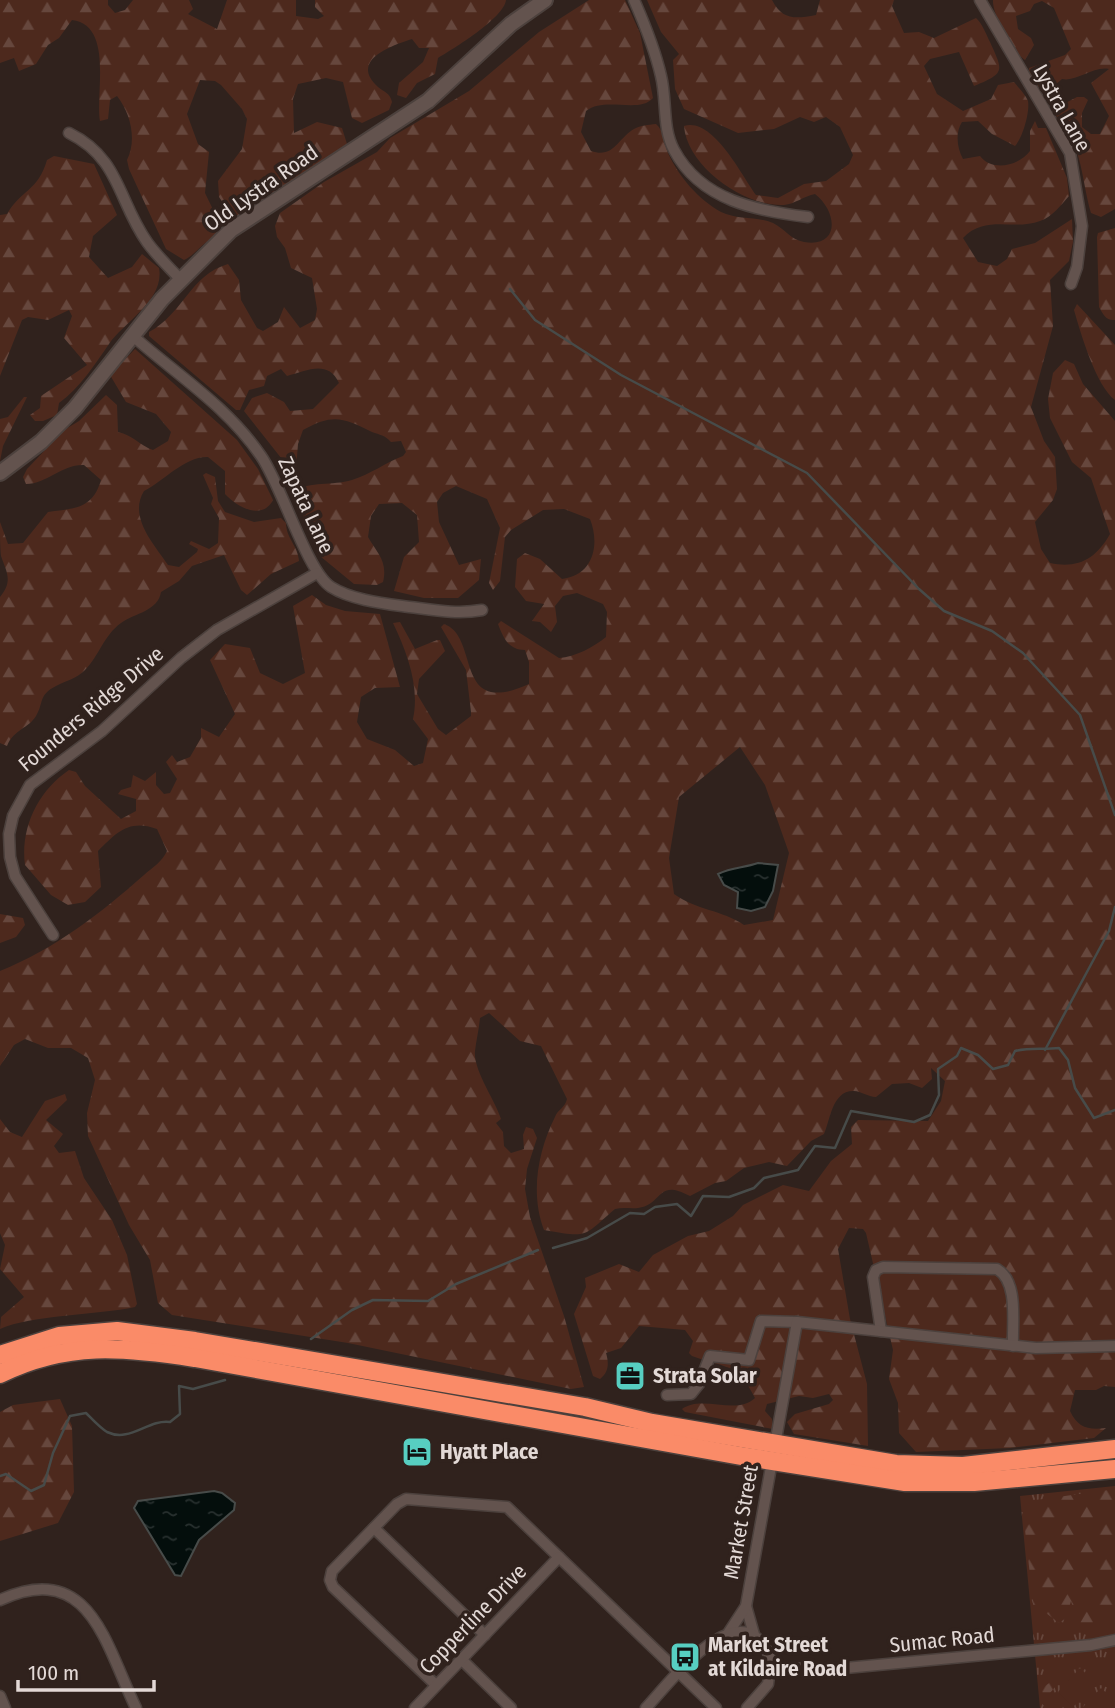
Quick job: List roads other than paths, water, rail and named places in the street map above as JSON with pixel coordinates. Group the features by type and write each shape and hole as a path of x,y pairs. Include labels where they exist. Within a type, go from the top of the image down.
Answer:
{"highway":[{"path":"0,1355 59,1336 130,1332 585,1407 917,1483 974,1482 1115,1469"},
{"path":"0,1374 24,1362 84,1348 157,1352 773,1452 911,1465 976,1465 1115,1449"}],"street":[{"name":"Old Lystra Road","path":"0,473 41,442 75,408 180,279 231,229 428,101 511,24 545,0"},
{"path":"634,0 661,76 665,122 674,151 702,182 728,200 758,211 808,218"},
{"name":"Lystra Lane","path":"980,0 1031,92 1070,153 1082,226 1077,267 1070,284"},
{"path":"69,133 89,143 110,167 146,241 180,279"},
{"name":"Zapata Lane","path":"133,335 228,415 261,454 287,503 317,573 337,590 390,604 464,613 482,610"},
{"name":"Founders Ridge Drive","path":"53,935 15,876 10,857 9,834 13,816 30,785 102,731 181,658 217,630 317,573"},
{"path":"881,1331 873,1277 876,1270 883,1267 997,1269 1004,1273 1010,1286 1013,1346"},
{"path":"667,1395 691,1394 699,1384 710,1356 749,1360 761,1321 797,1322 1037,1348 1115,1346"},
{"name":"Market Street","path":"646,1708 714,1639 729,1632 738,1623 746,1606 797,1322"},
{"path":"436,1685 330,1582 332,1570 397,1504 406,1499 498,1504 515,1513 716,1708"},
{"path":"374,1528 485,1635"},
{"name":"Copperline Drive","path":"415,1708 559,1557"},
{"path":"0,1600 39,1587 62,1590 82,1602 98,1626 136,1708"},
{"name":"Market Street","path":"746,1606 755,1638 769,1653 772,1668"},
{"path":"729,1632 742,1632 755,1638"},
{"name":"Sumac Road","path":"772,1668 855,1668 1091,1645 1115,1640"},
{"path":"462,1660 511,1708"},
{"path":"747,1708 768,1684 772,1668"},
{"path":"0,1696 5,1708"}],"water":[{"path":"758,863 778,865 773,891 765,907 751,911 737,908 738,892 724,885 718,874"},
{"path":"214,1491 222,1493 235,1503 234,1510 199,1540 181,1576 175,1575 134,1508 138,1501"}],"waterway":[{"path":"510,289 535,320 621,375 807,473 919,589 944,611 992,631 1023,653 1080,715 1115,815"},
{"path":"1045,1050 1109,931 1115,907"},
{"path":"553,1248 587,1238 630,1213 644,1214 655,1207 677,1204 691,1216 703,1196 729,1197 754,1188 764,1178 798,1170 815,1146 835,1148 851,1111 914,1122 930,1115 939,1095 938,1069 957,1056 961,1048 978,1055 993,1069 1008,1065 1015,1051 1059,1048 1068,1060 1075,1088 1094,1118 1115,1110"},
{"path":"311,1339 352,1310 373,1300 428,1301 456,1284 538,1250"},
{"path":"0,1476 6,1474 31,1491 44,1485 53,1453 70,1416 86,1413 107,1432 123,1435 154,1424 170,1422 180,1414 179,1386 193,1389 225,1380"}],"place":[{"name":"Strata Solar","path":"630,1376"},
{"name":"Hyatt Place","path":"417,1452"},
{"name":"Market Street at Kildaire Road","path":"685,1657"}]}
